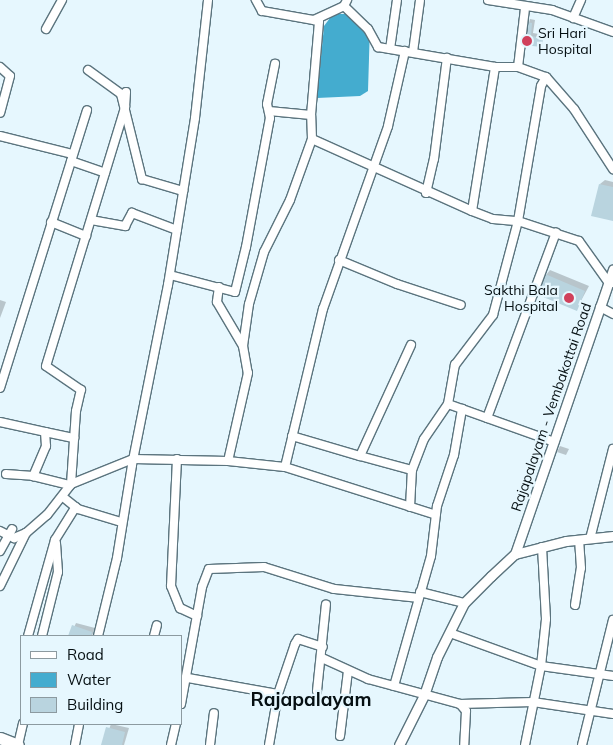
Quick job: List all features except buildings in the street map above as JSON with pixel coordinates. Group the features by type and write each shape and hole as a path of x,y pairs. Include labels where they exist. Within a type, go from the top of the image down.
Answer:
{"highway":[{"path":"0,738 18,745"}],"main road":[{"name":"Rajapalayam - Vembakottai Road","path":"515,554 600,307 611,283 613,269"},
{"path":"399,745 424,695 437,657 464,603 515,554 579,540 613,536"}],"street":[{"path":"46,29 62,0"},
{"path":"98,635 117,558 121,522 128,502 133,459 170,275 208,0"},
{"path":"228,461 248,373 243,346 249,304 264,252 278,220 290,200 312,139 311,115 319,21 262,11 256,0"},
{"path":"390,48 397,0"},
{"path":"285,467 323,309 388,126 409,51 420,0"},
{"path":"488,0 525,8 552,10 613,32"},
{"path":"573,18 581,0"},
{"path":"314,20 345,3 368,29 378,47 495,67 518,67 546,77 574,109 613,168"},
{"path":"518,67 525,8"},
{"path":"426,193 434,159 447,58"},
{"path":"170,275 234,292 246,247 270,118 269,111 275,64"},
{"path":"0,67 10,76 0,113"},
{"path":"472,211 495,67"},
{"path":"88,70 121,94 142,179 183,191"},
{"path":"410,507 412,470 424,438 448,404 455,365 493,315 518,221 541,86 546,77"},
{"path":"0,586 26,533 63,497 71,485 76,411 81,390 46,366 125,107 126,92"},
{"path":"0,388 87,110"},
{"path":"269,111 311,115"},
{"path":"0,136 72,158 105,173"},
{"path":"312,139 426,193 472,211 493,219 518,221 579,241 611,283"},
{"path":"91,220 125,226 132,213 177,230"},
{"path":"51,222 86,236"},
{"path":"487,418 556,232"},
{"path":"339,260 396,284 461,305"},
{"path":"219,287 217,302 243,346"},
{"path":"600,307 613,314"},
{"path":"360,456 411,344"},
{"path":"448,404 554,442"},
{"path":"394,686 431,556 436,515 454,454 462,409"},
{"path":"0,422 74,438"},
{"path":"33,476 46,446 45,432"},
{"path":"292,436 412,470"},
{"path":"590,539 613,449"},
{"path":"6,474 33,476 71,485 133,459 228,461 285,467 436,515"},
{"path":"177,459 171,586 180,608 197,616"},
{"path":"63,497 76,507 121,522"},
{"path":"28,635 55,540 76,507"},
{"path":"0,531 11,532"},
{"path":"11,532 14,538 26,533"},
{"path":"0,550 11,532"},
{"path":"42,635 58,572 55,540"},
{"path":"575,605 581,568 579,540"},
{"path":"525,745 541,666 546,619 542,547"},
{"path":"182,700 188,678 197,616 209,569 264,567 334,590 419,595 464,603"},
{"path":"317,691 322,658 326,604"},
{"path":"582,745 590,709 601,675 613,620"},
{"path":"154,635 157,626"},
{"path":"450,633 541,666 613,676"},
{"path":"269,745 278,694 298,639 322,647"},
{"path":"322,658 348,671 424,695 460,704 533,702 590,709 613,714"},
{"path":"340,736 348,671"},
{"path":"188,678 278,694"},
{"path":"460,704 466,711 464,745"},
{"path":"210,745 214,713"},
{"path":"18,745 23,725"},
{"path":"75,745 79,725"},
{"path":"171,745 176,725"}],"water":[{"path":"333,14 349,14 370,25 368,91 360,96 317,98 324,26"}],"place":[{"name":"Sri Hari Hospital","path":"527,41"},
{"name":"Sakthi Bala Hospital","path":"569,298"}],"district":[{"name":"Rajapalayam","path":"311,700"}]}
